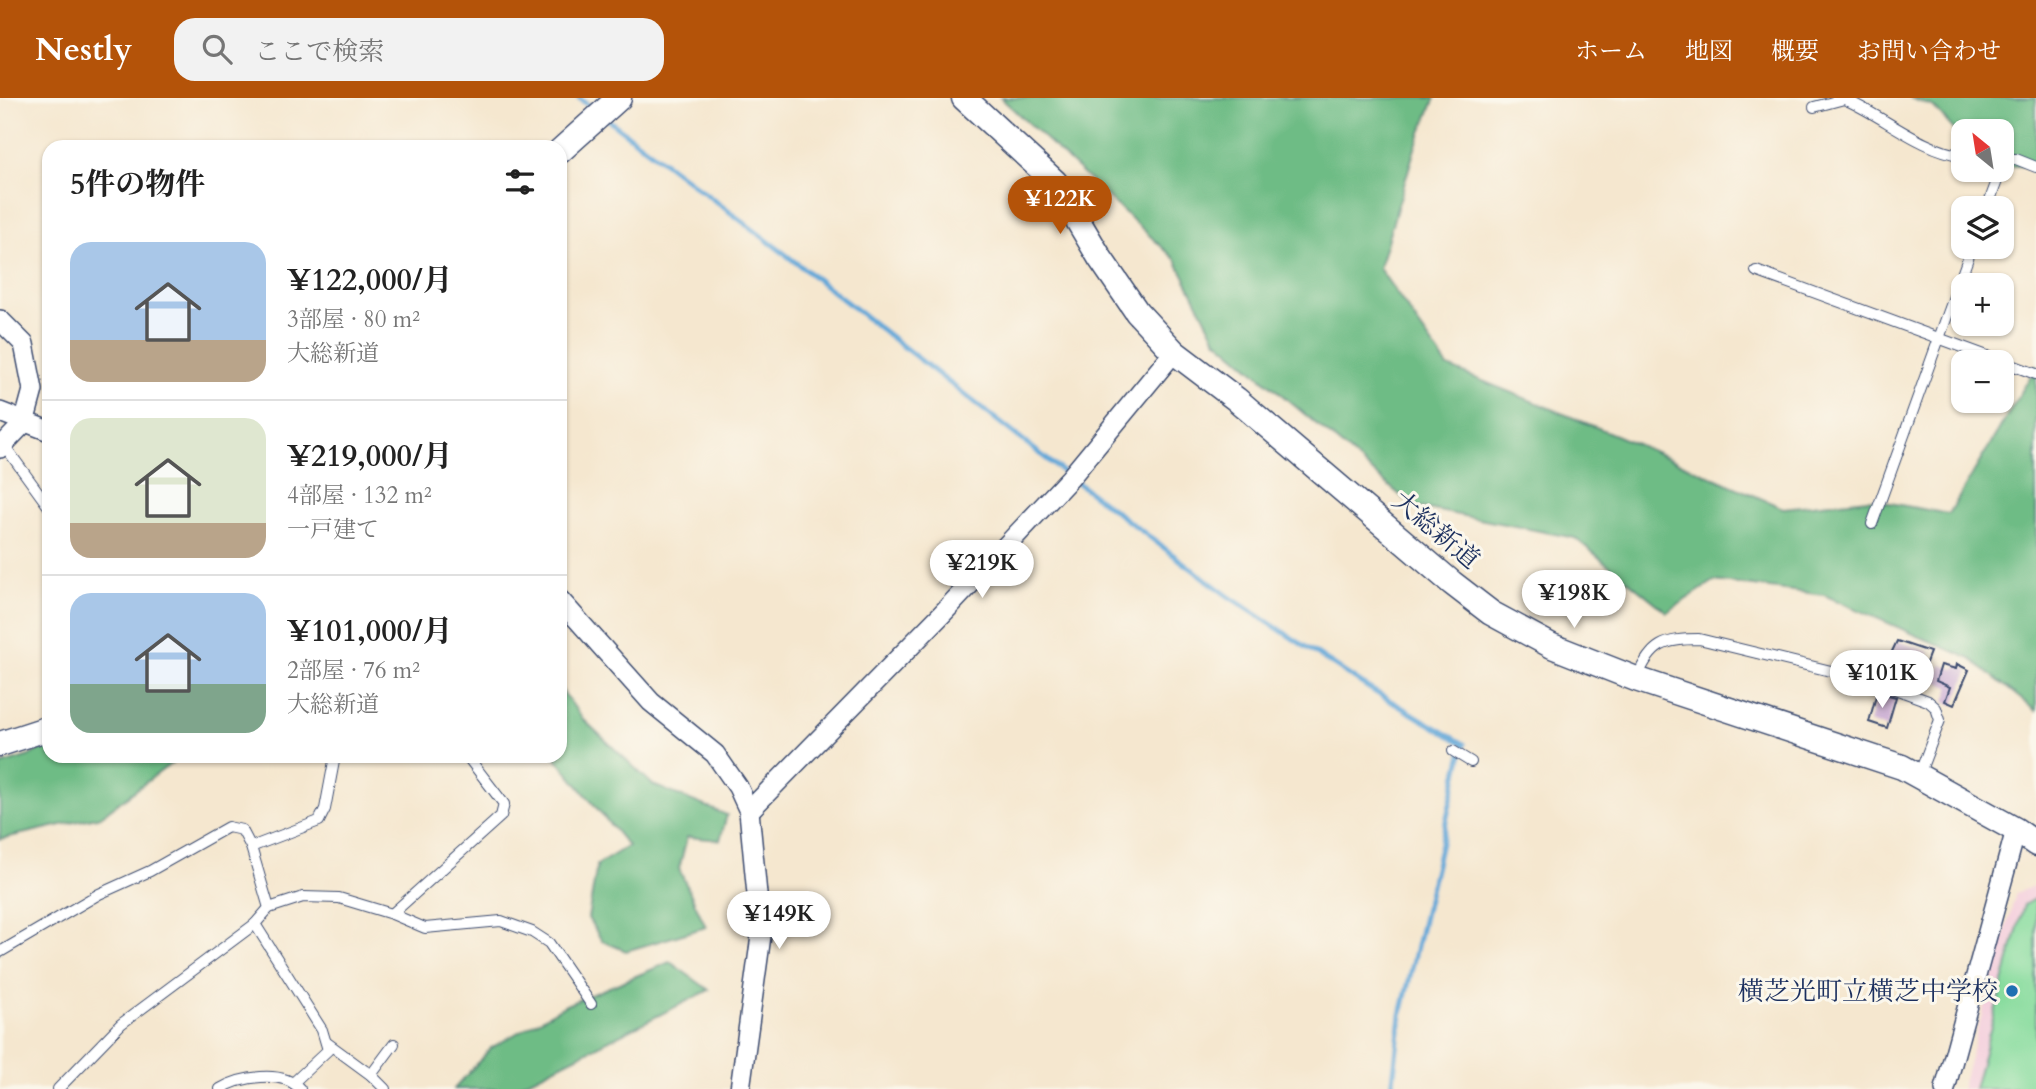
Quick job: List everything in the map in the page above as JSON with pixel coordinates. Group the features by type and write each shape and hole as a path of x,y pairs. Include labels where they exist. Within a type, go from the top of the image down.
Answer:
{"street":[{"path":"567,145 619,98"},
{"name":"大総新道","path":"964,98 1055,182 1100,258 1137,312 1174,352 1236,399 1452,583 1491,612 1552,646 1636,679 1902,767 2026,837"},
{"path":"0,320 24,344 33,390 24,423 2,446"},
{"path":"749,811 941,615 1070,478 1174,352"},
{"path":"0,412 42,429"},
{"path":"567,608 650,702 715,754 738,787 749,811 761,936 740,1089"},
{"path":"0,744 42,729"},
{"path":"1945,1089 2026,837"}],"lane":[{"path":"1814,107 1844,99 1951,154"},
{"path":"2014,160 2036,167"},
{"path":"1872,524 1968,259"},
{"path":"1756,271 2036,374"},
{"path":"2,446 42,498"},
{"path":"1636,679 1654,651 1668,640 1699,639 1875,682 1928,701 1936,708 1940,720 1919,776"},
{"path":"1453,752 1471,762"},
{"path":"251,847 319,821 326,809 334,763"},
{"path":"392,914 500,816 504,804 472,763"},
{"path":"0,952 99,894 150,871 228,827 243,830 251,847 269,908"},
{"path":"58,1089 121,1024 255,924 269,908 303,897 339,898 392,914 425,928 501,921 532,932 549,943 591,1004"},
{"path":"219,1089 233,1081 275,1077 297,1086 328,1049 322,1030 255,924"},
{"path":"326,1042 371,1075 385,1089"},
{"path":"371,1075 394,1044"}],"shaded area":[{"name":"横芝光町立横芝中学校","path":"2036,885 2036,1089 1961,1089 2016,893"}],"green space":[{"path":"1001,98 1435,98 1416,145 1379,268 1448,367 1618,436 1783,508 1868,499 1949,514 2009,413 2014,413 2014,404 2036,367 2036,711 1971,659 1824,595 1714,581 1667,612 1575,538 1413,506 1216,339 1176,260"},
{"path":"1910,98 2036,98 2036,166 2014,166 2014,119 1951,119 1951,126 1934,107"},
{"path":"567,697 583,719 653,785 727,815 720,840 687,837 679,869 706,927 626,951 602,941 588,918 597,865 628,846 560,763 567,763"},
{"path":"42,748 42,763 172,763 101,816 0,839 0,765 29,756"},
{"name":"横芝光町立横芝中学校","path":"2036,898 2036,1089 1974,1089 2024,905"},
{"path":"670,962 709,990 512,1089 454,1089 491,1048 566,1005"}],"building":[{"path":"1897,641 1930,652 1925,665 1907,661 1904,669 1887,662"},
{"path":"1957,664 1969,670 1954,705 1945,701 1950,687 1936,681 1941,665 1956,669"},
{"path":"1877,692 1896,697 1887,728 1869,722"}],"waterway":[{"path":"579,98 596,111"},
{"path":"607,119 785,254 1067,475"},
{"path":"1075,481 1228,596 1370,689 1464,744 1401,1015 1392,1089"}],"place":[{"name":"横芝光町立横芝中学校","path":"2012,991"}]}
